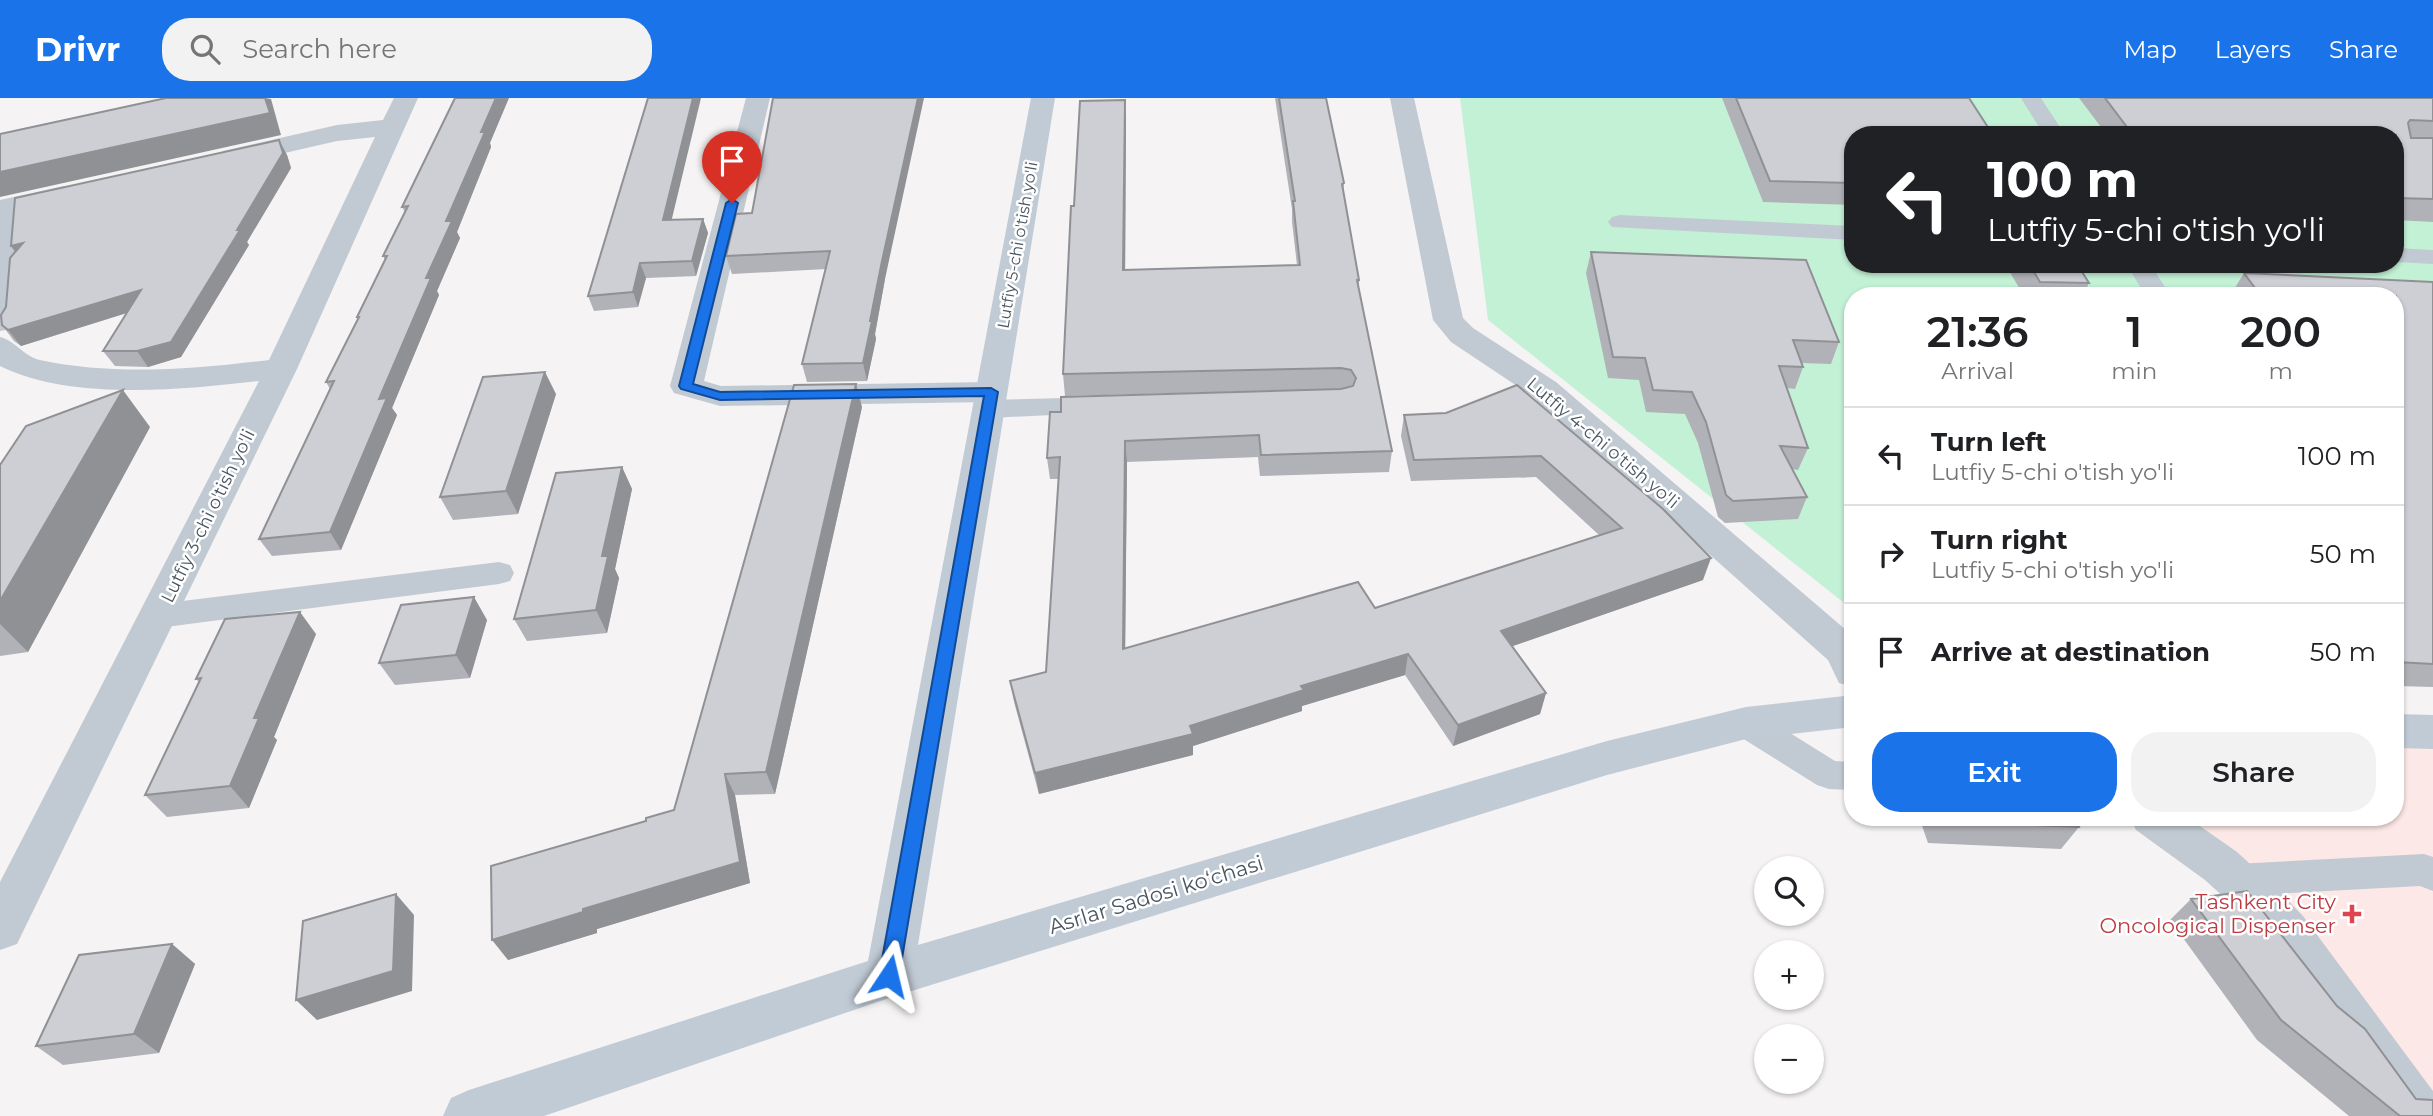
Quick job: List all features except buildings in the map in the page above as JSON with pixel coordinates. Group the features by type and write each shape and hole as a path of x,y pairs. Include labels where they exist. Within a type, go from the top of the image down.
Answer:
{"street":[{"path":"758,98 686,386 720,396 990,401"},
{"name":"Lutfiy 5-chi o'tish yo'li","path":"889,976 1043,98"},
{"name":"Lutfiy 4-chi o'tish yo'li","path":"1402,98 1448,320 1462,335 1544,389 1844,651"},
{"path":"206,162 337,134 399,113"},
{"name":"Lutfiy 3-chi o'tish yo'li","path":"0,929 281,369 399,113"},
{"path":"88,188 4,207 1,343 9,358 27,367 89,379 142,381 200,378 281,369"},
{"name":"Asrlar Sadosi ko‘chasi","path":"469,1116 889,976 1607,758 1746,723 1809,713 1844,711"},
{"path":"2404,731 2433,732"},
{"path":"2164,826 2236,880 2286,931 2420,1116"}],"lane":[{"path":"2031,98 2048,126"},
{"path":"1620,222 1844,233"},
{"path":"2404,256 2433,257"},
{"path":"990,401 1124,406"},
{"path":"158,615 499,573"},
{"path":"1746,723 1829,775 1844,776"},
{"path":"2236,880 2424,870 2433,875"}],"shaded area":[{"name":"Tashkent City Oncological Dispenser","path":"2404,731 2433,732 2433,1116 2160,826 2404,826"}],"green space":[{"path":"1460,98 2433,98 2433,684 2404,380 2404,287 1844,287 1844,603 1488,320"}],"place":[{"name":"Tashkent City Oncological Dispenser","path":"2352,914"}],"route":[{"path":"732,203 686,386 720,396 991,392 889,976"}]}
